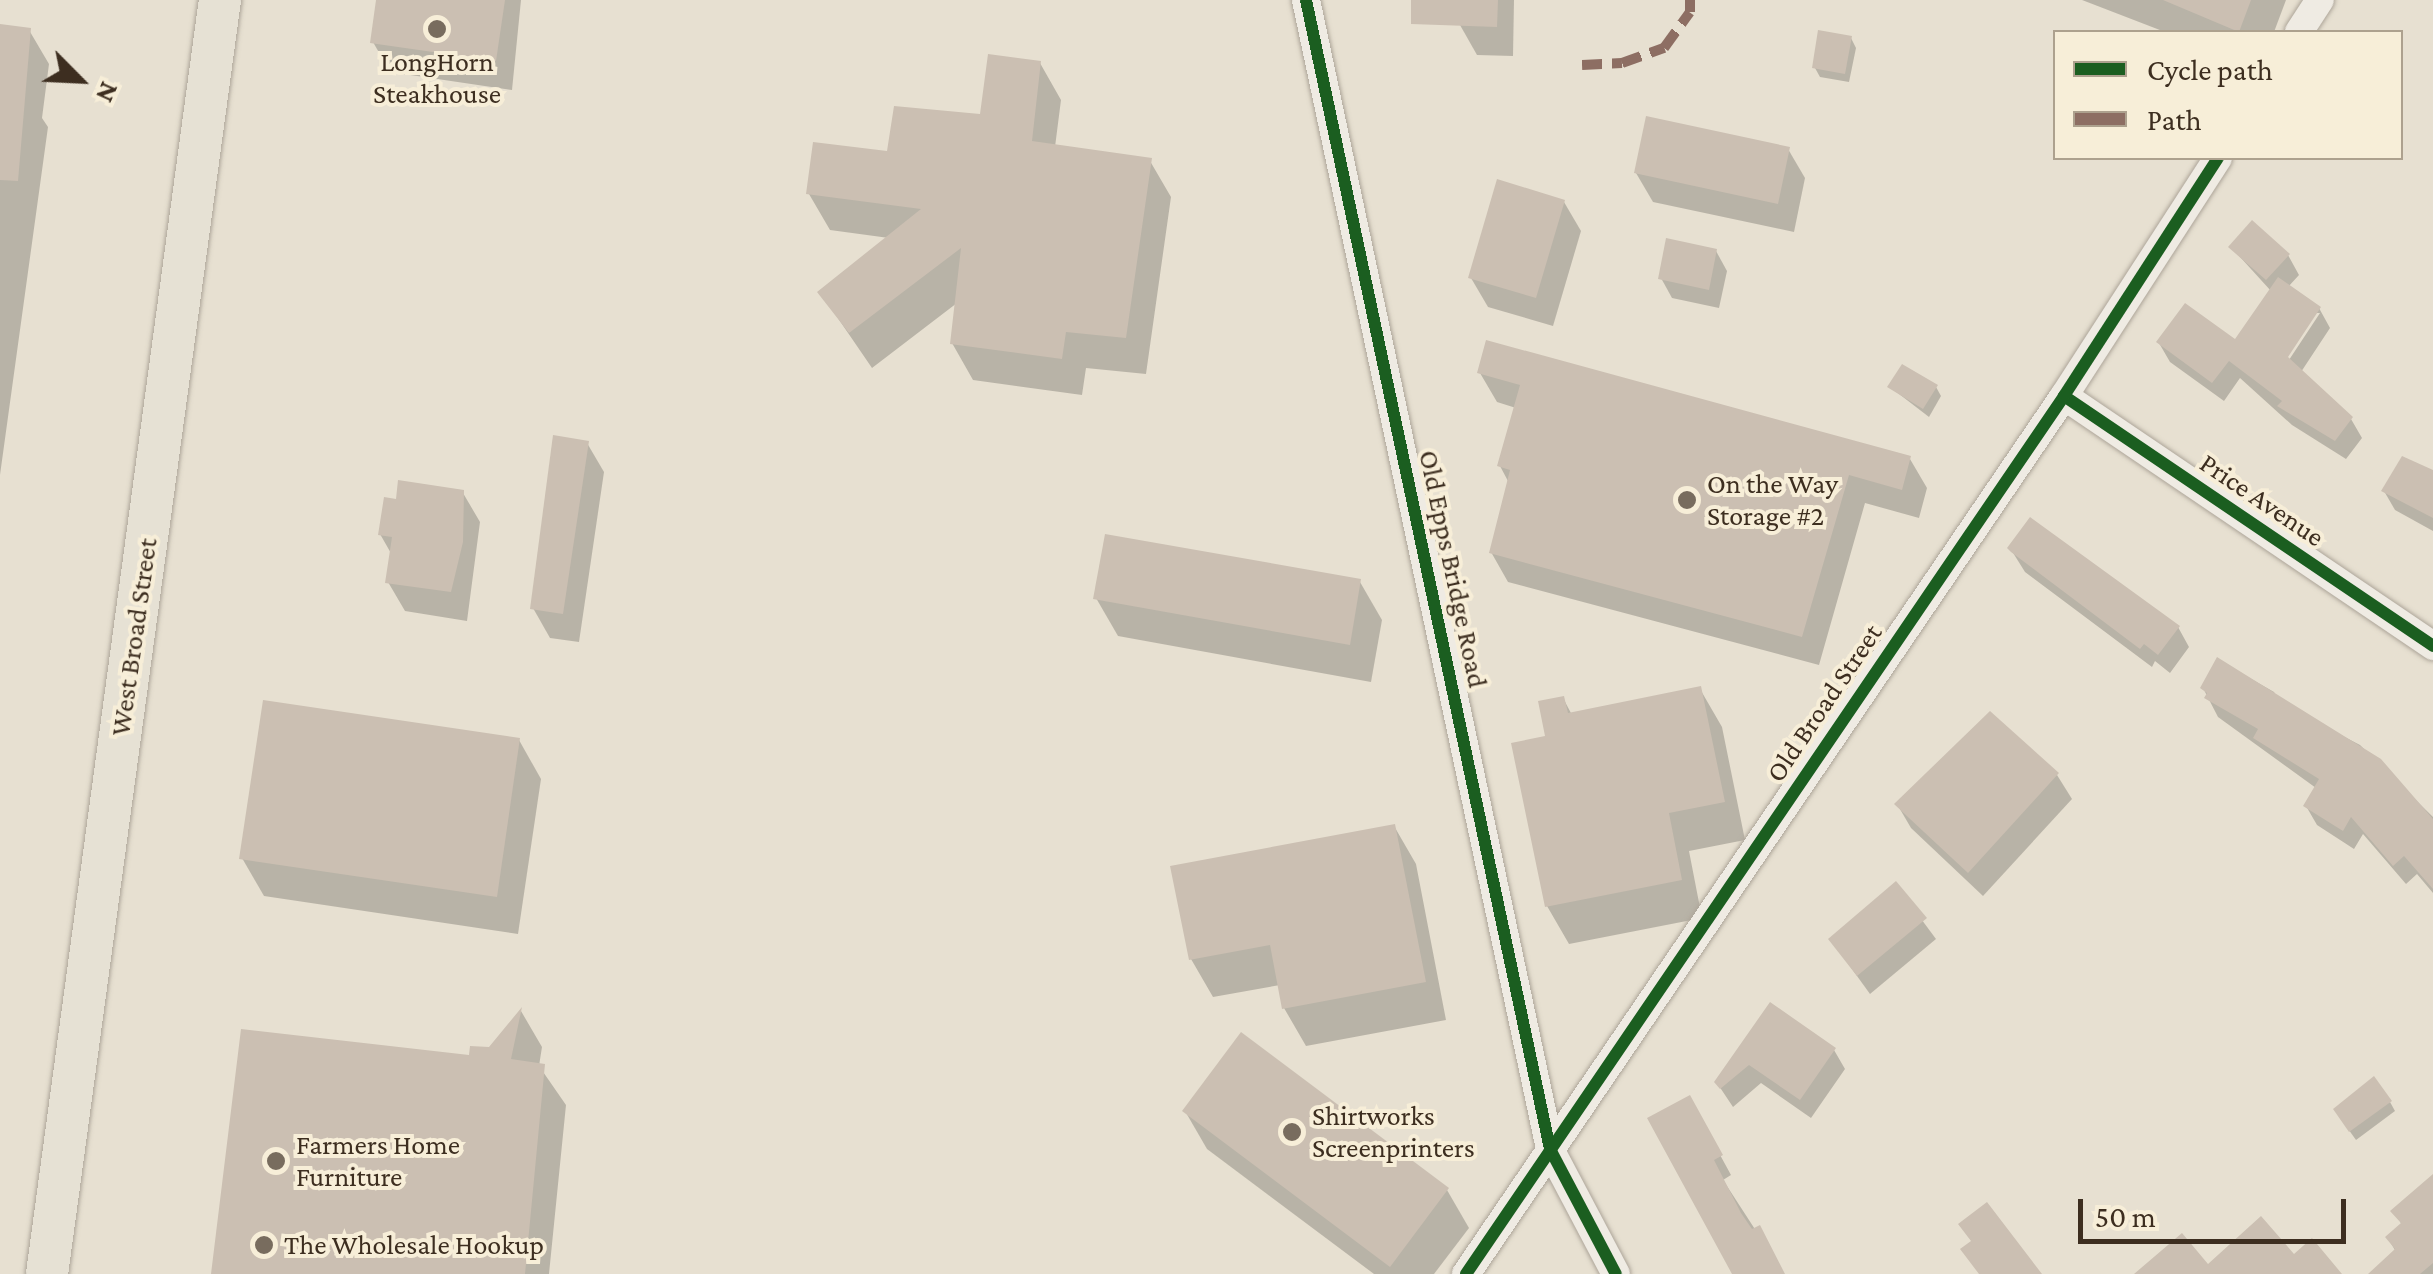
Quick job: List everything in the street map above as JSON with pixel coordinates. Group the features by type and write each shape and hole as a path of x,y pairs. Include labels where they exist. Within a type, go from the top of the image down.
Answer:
{"main road":[{"name":"West Broad Street","path":"47,1274 220,0"}],"street":[{"name":"Old Epps Bridge Road","path":"1306,0 1550,1149 1616,1274"},
{"path":"2300,30 2320,0"},
{"name":"Old Broad Street","path":"1466,1274 2064,396 2217,160"},
{"name":"Price Avenue","path":"2064,396 2433,646"}],"building":[{"name":"LongHorn Steakhouse","path":"376,0 505,0 496,61 370,43"},
{"path":"1411,0 1498,0 1497,27 1411,24"},
{"path":"2163,0 2251,0 2240,30"},
{"path":"0,24 31,28 18,181 0,180"},
{"path":"1818,30 1852,36 1845,74 1812,68"},
{"path":"988,54 1041,61 1032,141 1152,158 1126,338 1066,332 1062,359 950,344 961,248 849,333 817,292 921,209 806,194 813,142 887,151 894,106 980,114"},
{"path":"1646,116 1790,147 1778,204 1634,173"},
{"path":"1497,179 1565,200 1536,298 1468,278"},
{"path":"2252,220 2290,254 2266,280 2228,247"},
{"path":"1666,238 1717,249 1709,290 1658,279"},
{"path":"2278,277 2321,307 2288,357 2353,417 2335,441 2277,406 2282,401 2229,361 2212,383 2156,342 2185,303 2235,339"},
{"name":"On the Way Storage #2","path":"1486,340 1911,456 1902,490 1849,475 1802,637 1489,553 1510,470 1497,466 1520,385 1477,373"},
{"path":"1902,364 1938,385 1923,409 1887,387"},
{"path":"553,435 589,441 563,614 530,609"},
{"path":"2402,456 2433,470 2433,518 2381,491"},
{"path":"398,480 464,490 463,542 451,592 385,583 392,537 378,535 384,497 396,499"},
{"path":"2030,517 2180,626 2158,655 2144,644 2140,649 2007,548"},
{"path":"1105,534 1361,579 1350,645 1093,599"},
{"path":"2217,657 2381,759 2433,819 2433,889 2404,856 2393,866 2351,817 2343,831 2303,806 2319,779 2253,738 2258,729 2204,698 2207,693 2200,688"},
{"path":"1701,686 1725,802 1669,813 1682,880 1545,907 1511,743 1545,736 1538,701 1564,696 1568,713"},
{"path":"263,700 520,738 497,897 239,859"},
{"path":"1990,711 2059,773 1968,873 1894,804"},
{"path":"1395,824 1426,982 1282,1009 1270,945 1189,960 1170,866"},
{"path":"1896,881 1927,918 1857,976 1828,939"},
{"path":"1770,1002 1836,1048 1800,1100 1749,1065 1720,1089 1714,1082"},
{"path":"522,1007 511,1059 545,1064 525,1274 211,1274 241,1029 469,1055 470,1046 489,1047"},
{"name":"Shirtworks Screenprinters","path":"1241,1032 1449,1188 1390,1267 1182,1111"},
{"path":"2374,1076 2392,1101 2349,1132 2333,1109"},
{"path":"1690,1095 1723,1155 1714,1160 1741,1213 1752,1229 1760,1225 1785,1274 1732,1274 1647,1118"},
{"path":"2433,1174 2433,1263 2420,1274 2368,1274 2395,1249 2385,1237 2401,1223 2390,1211"},
{"path":"1987,1202 2042,1274 1979,1274 1960,1249 1971,1241 1958,1224"},
{"path":"2261,1216 2294,1254 2312,1238 2342,1274 2134,1274 2182,1233 2208,1264"}],"marked path":[{"path":"1582,65 1622,63 1664,48 1690,12 1690,0"}],"cycle path":[{"path":"1306,0 1550,1149 1616,1274"},
{"path":"1466,1274 2064,396 2217,160"},
{"path":"2064,396 2433,646"}],"place":[{"name":"LongHorn Steakhouse","path":"437,29"},
{"name":"On the Way Storage #2","path":"1687,500"},
{"name":"Shirtworks Screenprinters","path":"1292,1132"},
{"name":"Farmers Home Furniture","path":"276,1161"},
{"name":"The Wholesale Hookup","path":"264,1245"}]}
